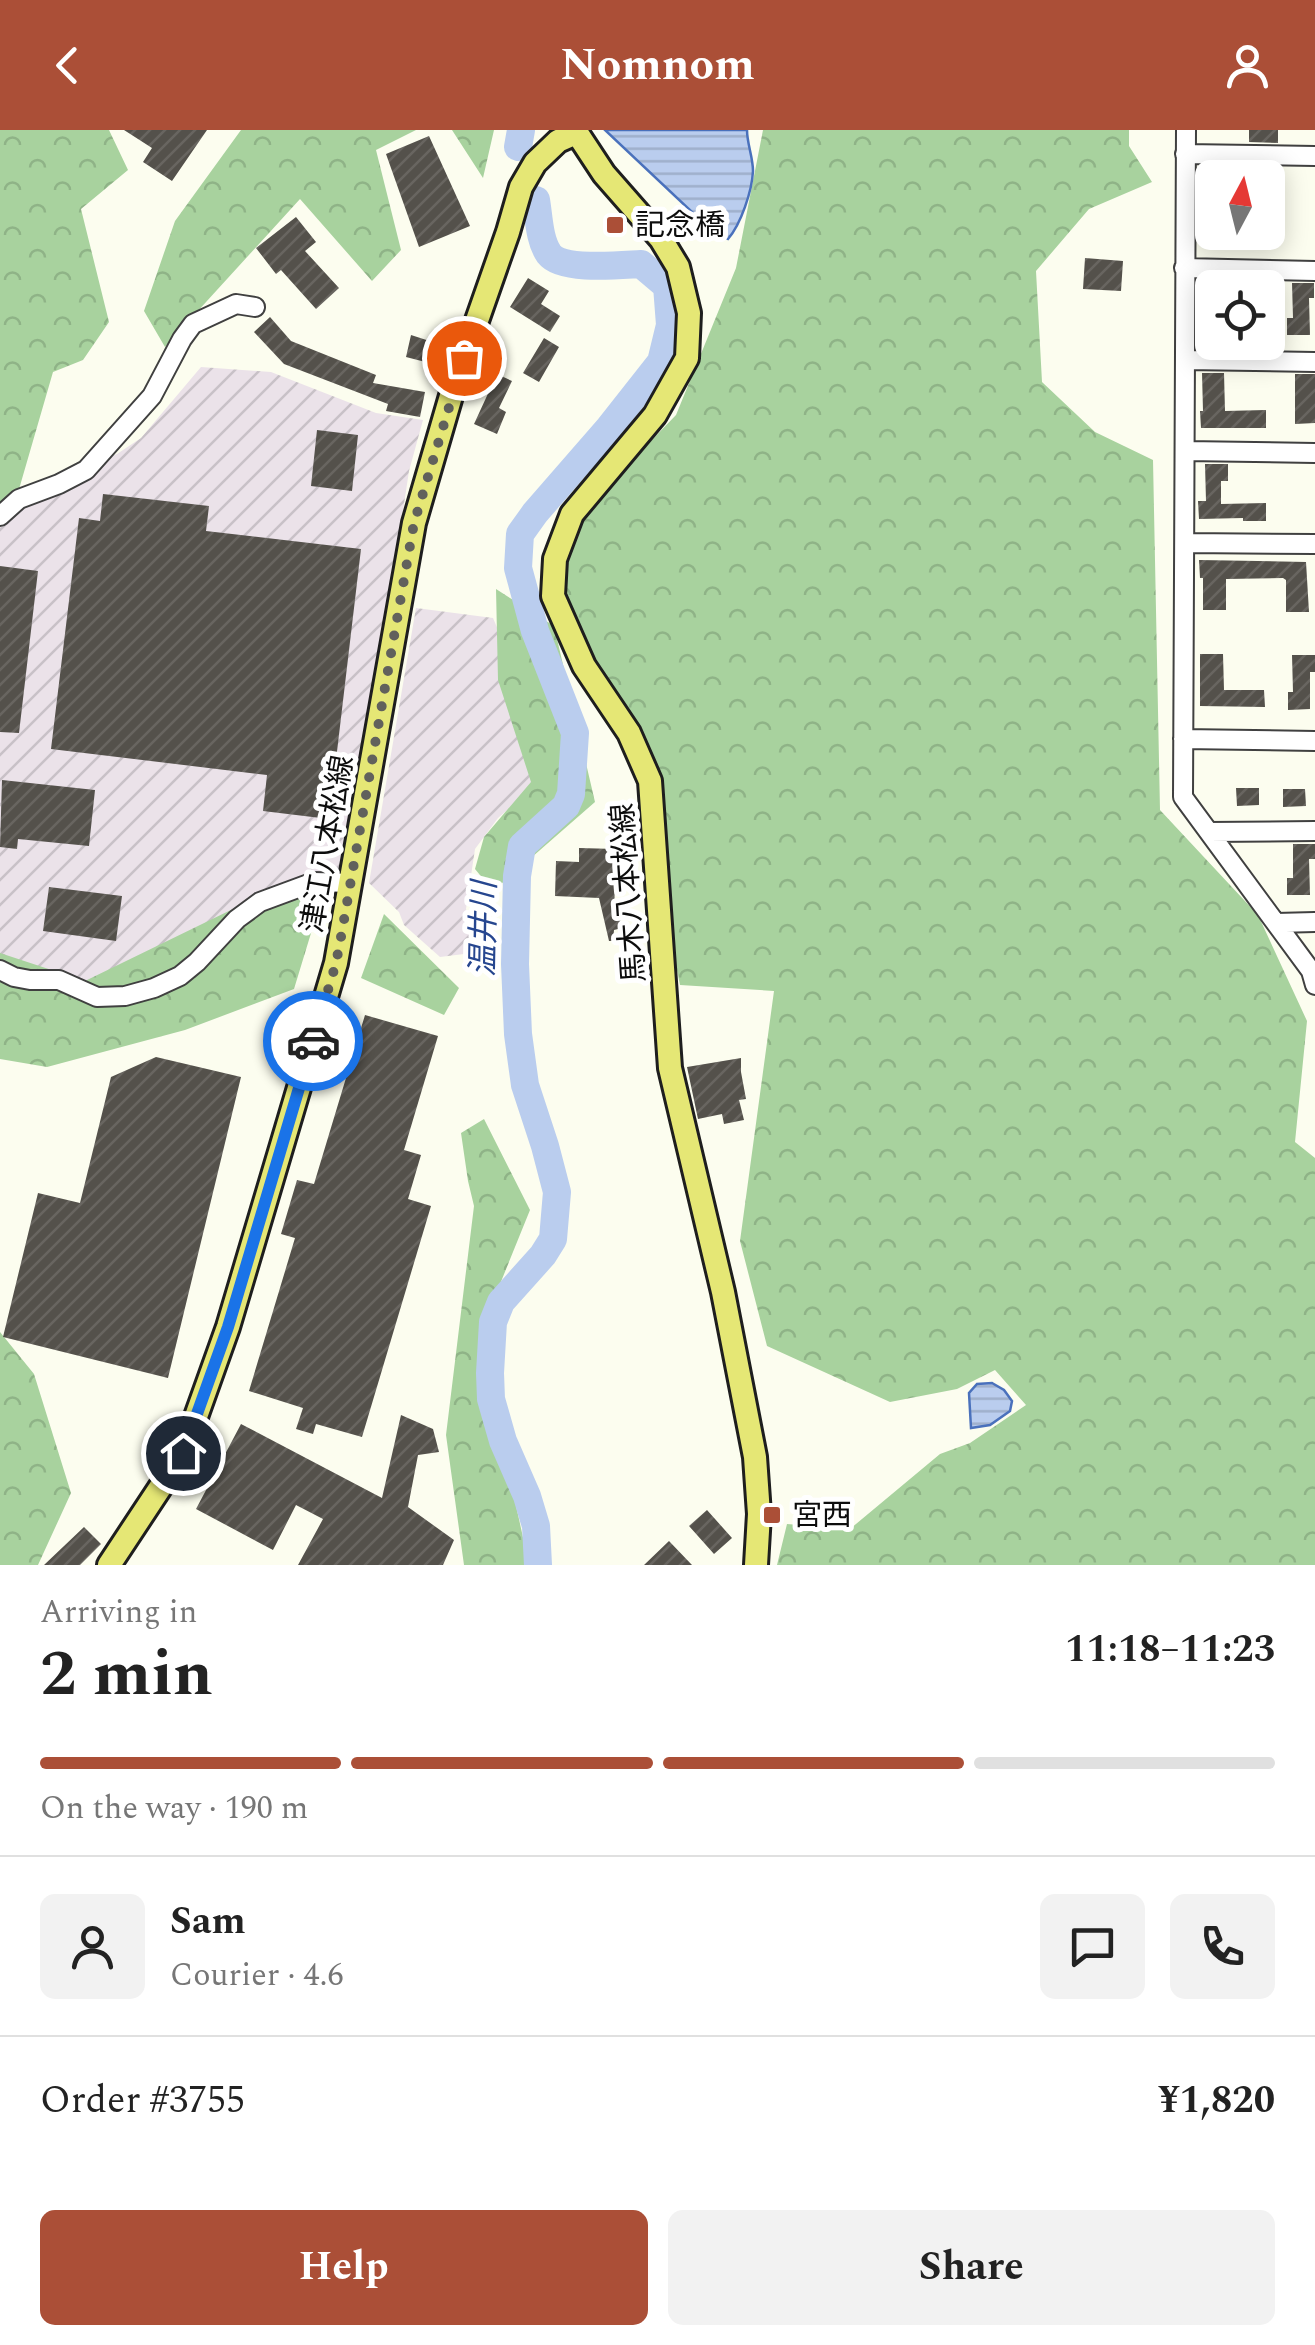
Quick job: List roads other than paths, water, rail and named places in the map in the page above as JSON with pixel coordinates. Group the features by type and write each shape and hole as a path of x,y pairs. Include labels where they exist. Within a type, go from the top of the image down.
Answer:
{"main road":[{"name":"津江八本松線","path":"109,1565 183,1453 228,1327 336,963 414,523 453,389 520,187 535,163 558,141 575,132"},
{"name":"馬木八本松線","path":"575,132 604,174 661,239 678,266 689,313 687,358 654,415 572,514 555,559 552,596 584,666 628,732 650,781 670,1068 723,1292 755,1457 759,1514 756,1565"}],"street":[{"path":"1186,130 1182,797 1311,971 1315,985"},
{"path":"1186,154 1315,156"},
{"path":"1184,268 1315,271"},
{"path":"0,516 19,498 86,470 152,396 193,324 236,304 255,307"},
{"path":"1186,360 1315,362"},
{"path":"1186,451 1315,453"},
{"path":"1185,543 1315,544"},
{"path":"1183,739 1315,741"},
{"path":"1209,832 1315,831"},
{"path":"0,970 30,980 59,980 97,997 125,996 180,976 237,919 260,902 314,882 351,884"},
{"path":"1276,922 1315,922"}],"water":[{"path":"605,130 747,130 752,179 741,216 728,239 711,230"},
{"path":"992,1383 1012,1401 1010,1411 990,1425 971,1428 969,1393 977,1384"}],"waterway":[{"name":"温井川","path":"518,147 521,130"},
{"name":"温井川","path":"536,200 541,235 549,254 578,265 641,264 667,286 670,325 661,362 520,534 518,568 535,631 575,733 571,794 566,806 522,846 517,876 518,1034 525,1085 557,1192 553,1239 501,1302 493,1322 490,1373 491,1399 503,1441 536,1526 538,1565"}],"place":[{"name":"記念橋","path":"615,225"},
{"name":"宮西","path":"772,1515"}]}
